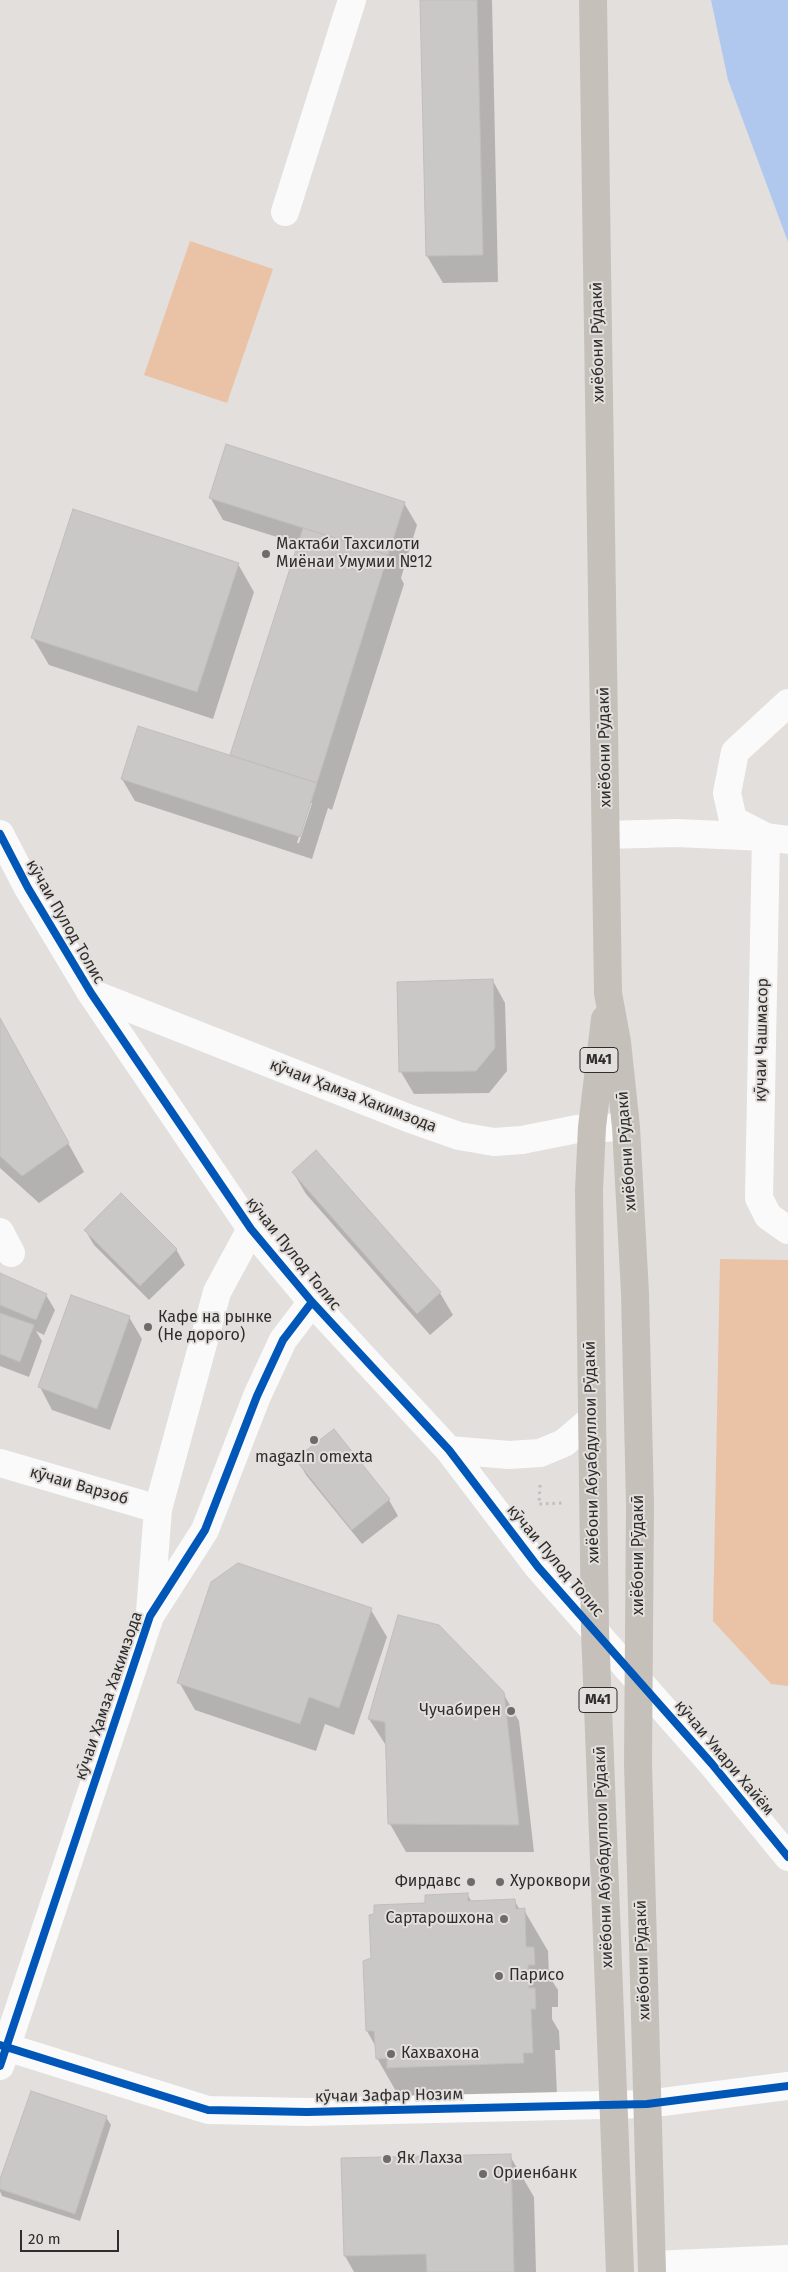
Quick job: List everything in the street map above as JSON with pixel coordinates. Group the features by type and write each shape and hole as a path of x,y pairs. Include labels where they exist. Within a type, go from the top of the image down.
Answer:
{"highway":[{"name":"хиёбони Рӯдакӣ","path":"593,0 608,992 617,1042 626,1126 636,1331 640,1504 638,1763 652,2269"},
{"name":"хиёбони Абуабдуллои Рӯдакӣ","path":"608,992 592,1127 589,1191 595,1630 620,2272"}],"street":[{"path":"285,212 352,0"},
{"path":"777,839 733,820 726,793 735,752 788,703"},
{"path":"606,835 676,833 777,839"},
{"name":"кӯчаи Пулод Толис","path":"0,834 28,888 91,993 251,1229 312,1302 448,1450 538,1566 638,1678"},
{"name":"кӯчаи Чашмасор","path":"777,839 759,1198 768,1216 788,1230"},
{"name":"кӯчаи Ҳамза Хакимзода","path":"91,993 408,1118 459,1136 494,1142 522,1140 592,1127 626,1126"},
{"path":"150,1616 158,1509 218,1292 251,1229"},
{"name":"кӯчаи Ҳамза Хакимзода","path":"2,2053 150,1616 206,1530 257,1396 279,1348 312,1302"},
{"path":"448,1450 510,1455 540,1453 564,1443 592,1419"},
{"name":"кӯчаи Варзоб","path":"0,1463 158,1509"},
{"name":"кӯчаи Умари Хайём","path":"638,1678 788,1857"},
{"name":"кӯчаи Зафар Нозим","path":"2,2053 208,2110 307,2112 648,2104 788,2086"},
{"path":"652,2269 788,2259"}],"path":[{"path":"540,1480 539,1504 565,1503"}],"shaded area":[{"path":"190,241 273,269 227,403 144,375"},
{"path":"720,1259 788,1260 788,1686 771,1684 713,1621"}],"water":[{"path":"711,0 788,0 788,242 728,80"}],"building":[{"path":"420,0 477,0 483,255 426,256"},
{"path":"226,444 405,502 388,555 209,498"},
{"path":"73,509 239,563 197,692 31,638"},
{"path":"303,528 388,555 317,783 230,755"},
{"path":"138,726 317,783 300,837 121,779"},
{"path":"493,979 495,1048 476,1071 399,1072 397,982"},
{"path":"0,1018 69,1143 22,1176 0,1156"},
{"path":"316,1150 441,1292 417,1314 292,1172"},
{"path":"121,1193 177,1249 140,1286 84,1230"},
{"path":"0,1273 47,1294 36,1320 0,1305"},
{"path":"71,1295 130,1316 97,1409 38,1387"},
{"path":"0,1313 34,1325 20,1362 0,1354"},
{"path":"334,1429 390,1499 352,1530 295,1459"},
{"path":"238,1563 372,1608 339,1708 309,1697 300,1724 177,1683 211,1582"},
{"path":"398,1615 439,1625 504,1692 519,1825 388,1824 385,1722 368,1719"},
{"path":"468,1893 468,1901 515,1899 516,1909 525,1908 526,1947 534,1947 535,1965 528,1965 529,1988 535,1988 536,2009 531,2009 533,2053 523,2053 524,2063 387,2068 387,2058 376,2059 374,2031 366,2031 363,1961 371,1958 369,1915 374,1914 374,1905 425,1903 425,1895"},
{"path":"31,2091 107,2116 75,2214 0,2189 0,2179"},
{"path":"511,2154 514,2272 427,2272 426,2254 344,2256 341,2158"}],"cycle path":[{"path":"0,834 28,888 91,993 251,1229 312,1302 449,1450 538,1567 712,1764 788,1857"},
{"path":"0,2066 150,1616 205,1530 257,1396 283,1340 312,1302"},
{"path":"0,2045 208,2110 307,2112 647,2104 788,2086"}],"place":[{"name":"Мактаби Тахсилоти Миёнаи Умумии №12","path":"266,554"},
{"name":"Кафе на рынке (Не дорого)","path":"148,1327"},
{"name":"magazIn omexta","path":"314,1440"},
{"name":"Чучабирен","path":"511,1711"},
{"name":"Фирдавс","path":"471,1882"},
{"name":"Хуроквори","path":"500,1882"},
{"name":"Сартарошхона","path":"504,1919"},
{"name":"Парисо","path":"499,1976"},
{"name":"Кахвахона","path":"391,2054"},
{"name":"Як Лахза","path":"387,2159"},
{"name":"Ориенбанк","path":"483,2174"}]}
